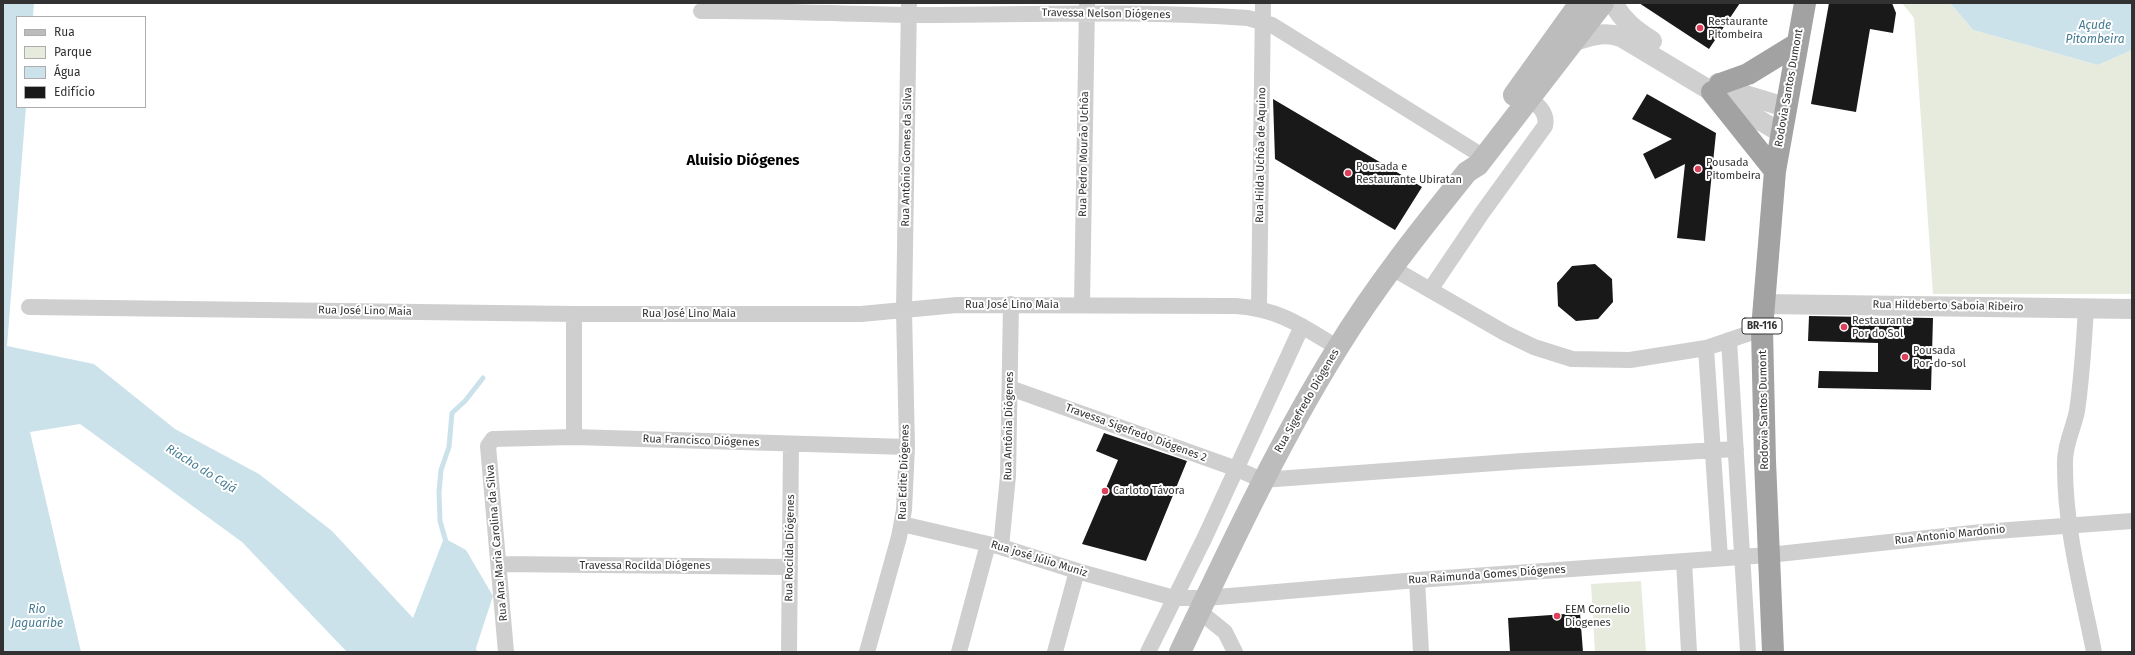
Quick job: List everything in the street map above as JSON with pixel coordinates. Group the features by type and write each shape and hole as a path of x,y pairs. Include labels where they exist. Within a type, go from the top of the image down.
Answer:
{"highway":[{"name":"Rodovia Santos Dumont","path":"1773,652 1762,329 1763,304 1775,171 1785,107 1805,3"},
{"path":"1775,171 1716,88 1748,74 1797,44"}],"main road":[{"path":"1479,154 1580,3"},
{"path":"1479,154 1529,98 1603,3"},
{"name":"Rua Sigefredo Diógenes","path":"1180,652 1262,480 1338,348 1392,268 1468,172 1474,168 1479,154"}],"street":[{"name":"Rua Hilda Uchôa de Aquino","path":"1259,307 1263,3"},
{"path":"1613,3 1621,16 1630,26 1781,133"},
{"name":"Travessa Nelson Diógenes","path":"701,11 745,7 909,9 1087,8 1234,17 1262,22 1289,35 1479,154"},
{"name":"Rua Pedro Mourão Uchôa","path":"1082,304 1087,8"},
{"name":"Rua Antônio Gomes da Silva","path":"904,310 909,9"},
{"path":"1572,42 1589,36 1612,34 1621,37 1716,88 1785,107"},
{"path":"1430,290 1545,126 1547,118 1529,98"},
{"path":"1392,268 1505,333 1534,347 1572,359 1630,360 1706,348 1762,329"},
{"name":"Rua José Lino Maia","path":"29,307 574,314 861,314 930,306 1011,304 1259,307 1282,315 1338,348"},
{"name":"Rua Antônia Diógenes","path":"959,652 994,545 1008,476 1011,304"},
{"name":"Rua Hildeberto Saboia Ribeiro","path":"1763,304 2132,309"},
{"path":"2086,308 2080,394 2076,415 2066,448 2065,467 2070,526 2094,652"},
{"name":"Rua Edite Diógenes","path":"867,652 902,524 907,447 904,310"},
{"path":"574,314 574,437"},
{"path":"1148,652 1237,469 1302,326"},
{"path":"1729,340 1744,556 1748,652"},
{"path":"1706,348 1720,558"},
{"name":"Travessa Sigefredo Diógenes 2","path":"1010,388 1237,469 1262,480"},
{"name":"Rua Francisco Diógenes","path":"496,438 574,437 907,447"},
{"name":"Rua Ana Maria Carolina da Silva","path":"496,438 490,441 488,446 506,652"},
{"name":"Rua Rocilda Diógenes","path":"789,652 791,444"},
{"path":"1262,480 1523,461 1736,449"},
{"name":"Rua Antonio Mardonio","path":"1769,555 1982,532 2132,521"},
{"name":"Rua josé Júlio Muniz","path":"902,524 994,545 1077,571 1203,605"},
{"name":"Rua Raimunda Gomes Diógenes","path":"1203,605 1418,580 1769,555"},
{"path":"1684,561 1689,652"},
{"name":"Travessa Rocilda Diógenes","path":"499,564 790,567"},
{"path":"1055,652 1077,571"},
{"path":"1418,580 1421,652"},
{"path":"1203,605 1225,632 1234,652"}],"green space":[{"path":"1902,3 1950,3 1973,30 2098,65 2132,50 2132,294 1933,294 1914,18"},
{"path":"1641,581 1646,652 1595,652 1591,584"}],"water":[{"path":"3,3 34,3 33,16 16,16 16,108 26,108 7,346 94,364 175,429 259,474 332,531 413,618 444,538 466,550 493,596 476,648 477,652 347,652 242,542 80,424 30,432 81,652 3,652"},
{"name":"Açude Pitombeira","path":"1950,3 2132,3 2132,50 2098,65 1973,30"}],"building":[{"name":"Restaurante Pitombeira","path":"1639,3 1740,3 1709,49"},
{"path":"1829,3 1892,3 1896,13 1893,33 1870,29 1856,112 1811,104"},
{"name":"Pousada Pitombeira","path":"1647,94 1716,133 1705,241 1677,238 1685,164 1655,179 1643,154 1672,139 1632,119"},
{"name":"Pousada e Restaurante Ubiratan","path":"1273,99 1422,187 1395,230 1275,159"},
{"path":"1595,264 1612,279 1613,302 1598,319 1576,321 1558,306 1557,283 1572,266"},
{"name":"Pousada Por-do-sol","path":"1809,316 1933,318 1931,390 1818,388 1819,371 1878,372 1878,343 1808,341"},
{"path":"1104,433 1187,461 1146,561 1082,544 1118,460 1096,451"},
{"path":"1580,613 1583,652 1510,652 1508,618"}],"waterway":[{"path":"446,542 440,521 439,492 441,470 449,447 452,413 465,401 483,378"}],"place":[{"name":"Restaurante Pitombeira","path":"1700,28"},
{"name":"Pousada Pitombeira","path":"1698,169"},
{"name":"Pousada e Restaurante Ubiratan","path":"1348,173"},
{"name":"Restaurante Por do Sol","path":"1844,327"},
{"name":"Pousada Por-do-sol","path":"1905,357"},
{"name":"Carloto Távora","path":"1105,491"},
{"name":"EEM Cornelio Diogenes","path":"1557,616"}],"district":[{"name":"Aluisio Diógenes","path":"743,161"}],"water label":[{"name":"Riacho do Cajá","path":"201,469"},
{"name":"Rio Jaguaribe","path":"37,617"}]}
